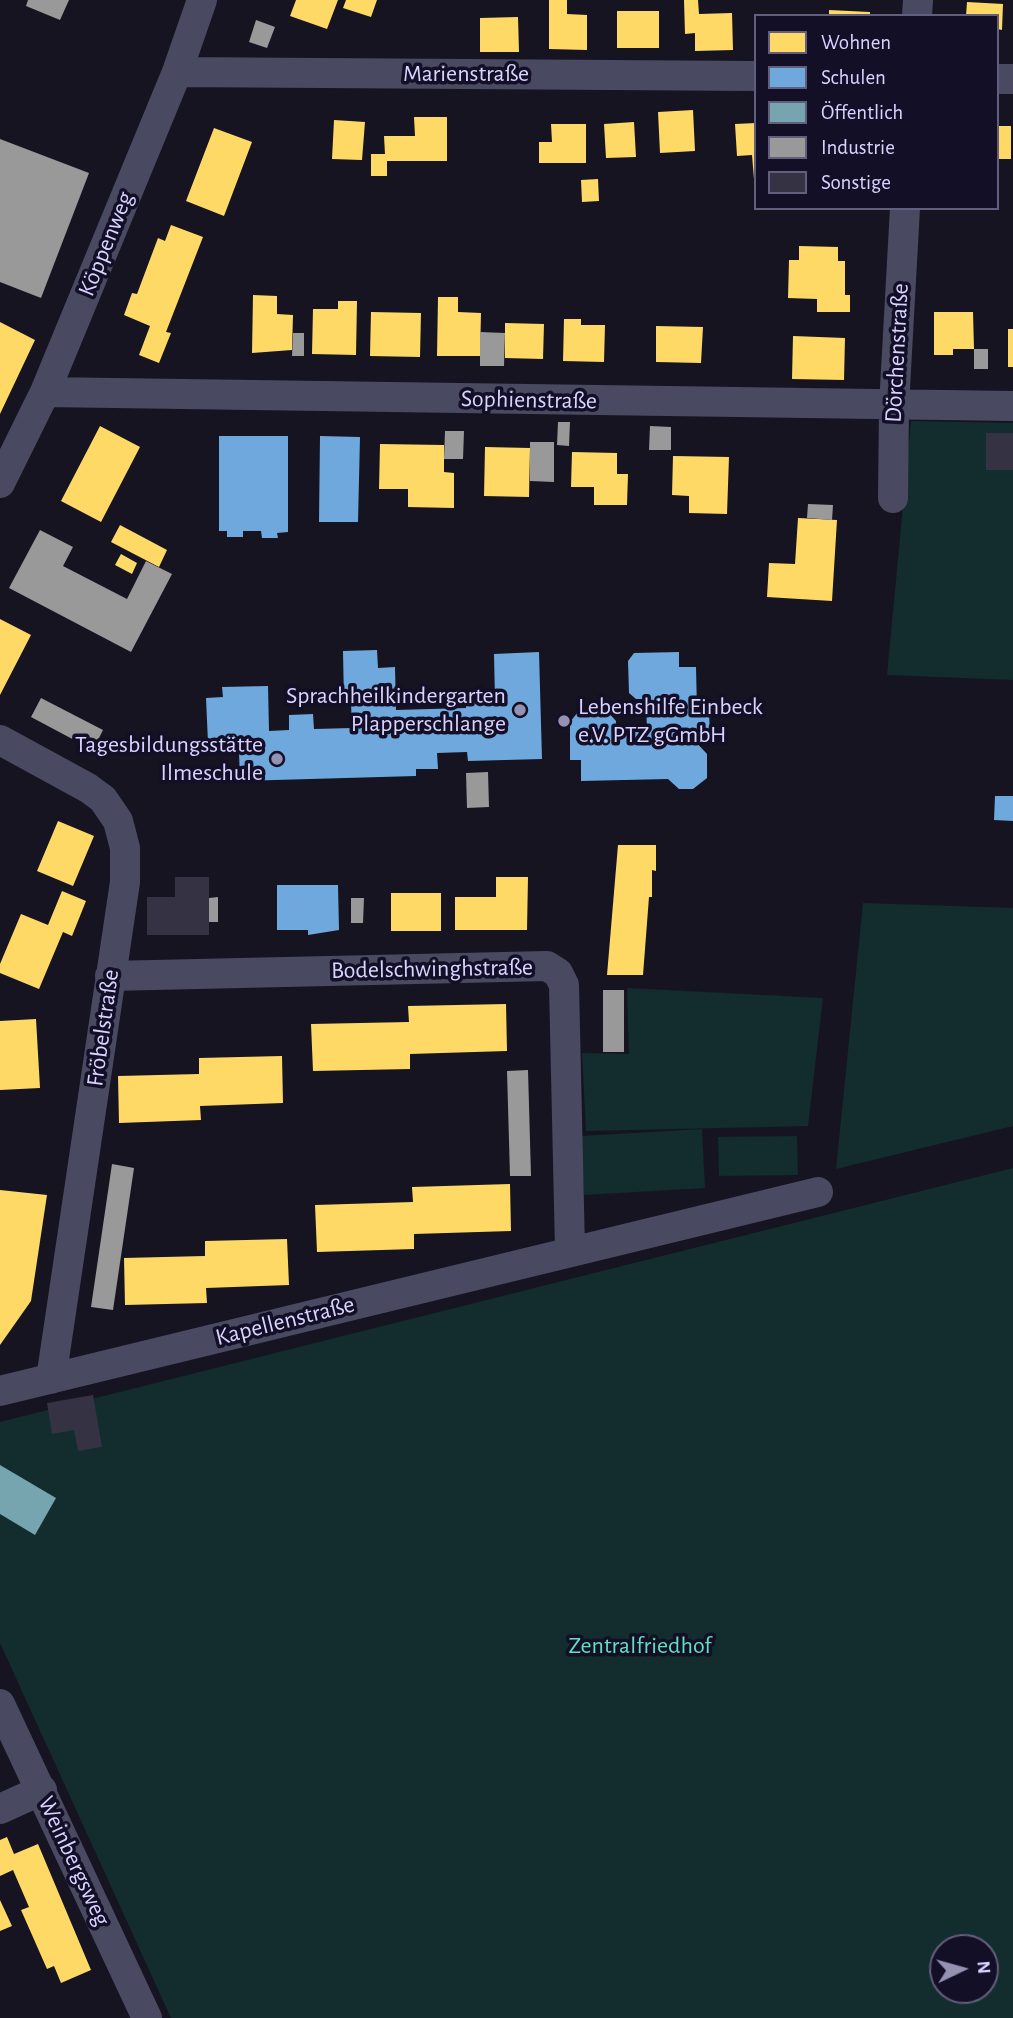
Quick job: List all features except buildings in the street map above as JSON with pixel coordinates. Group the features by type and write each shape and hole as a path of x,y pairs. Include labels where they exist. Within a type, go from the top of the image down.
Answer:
{"street":[{"name":"Köppenweg","path":"0,483 45,392 177,72 202,0"},
{"name":"Marienstraße","path":"177,72 754,76"},
{"name":"Dörchenstraße","path":"893,498 894,406 905,210"},
{"name":"Sophienstraße","path":"45,392 1013,406"},
{"name":"Fröbelstraße","path":"0,740 88,788 107,804 118,821 125,848 125,870 51,1379"},
{"name":"Bodelschwinghstraße","path":"110,976 547,966 558,973 564,985 570,1250"},
{"name":"Kapellenstraße","path":"0,1391 570,1250 818,1192"},
{"name":"Weinbergsweg","path":"0,1704 147,2018"},
{"path":"0,1809 42,1790"}],"green space":[{"path":"911,421 1013,423 1013,680 887,675"},
{"path":"863,903 1013,908 1013,1126 836,1169"},
{"path":"627,988 823,998 808,1126 586,1131 582,1053 629,1054"},
{"path":"702,1129 705,1188 584,1195 581,1136"},
{"path":"797,1136 798,1175 719,1176 718,1137"},
{"name":"Zentralfriedhof","path":"1013,1168 1013,2018 171,2018 0,1643 0,1422"}],"place":[{"name":"Sprachheilkindergarten Plapperschlange","path":"520,710"},
{"name":"Lebenshilfe Einbeck e.V. PTZ gGmbH","path":"564,721"},
{"name":"Tagesbildungsstätte Ilmeschule","path":"277,759"}]}
